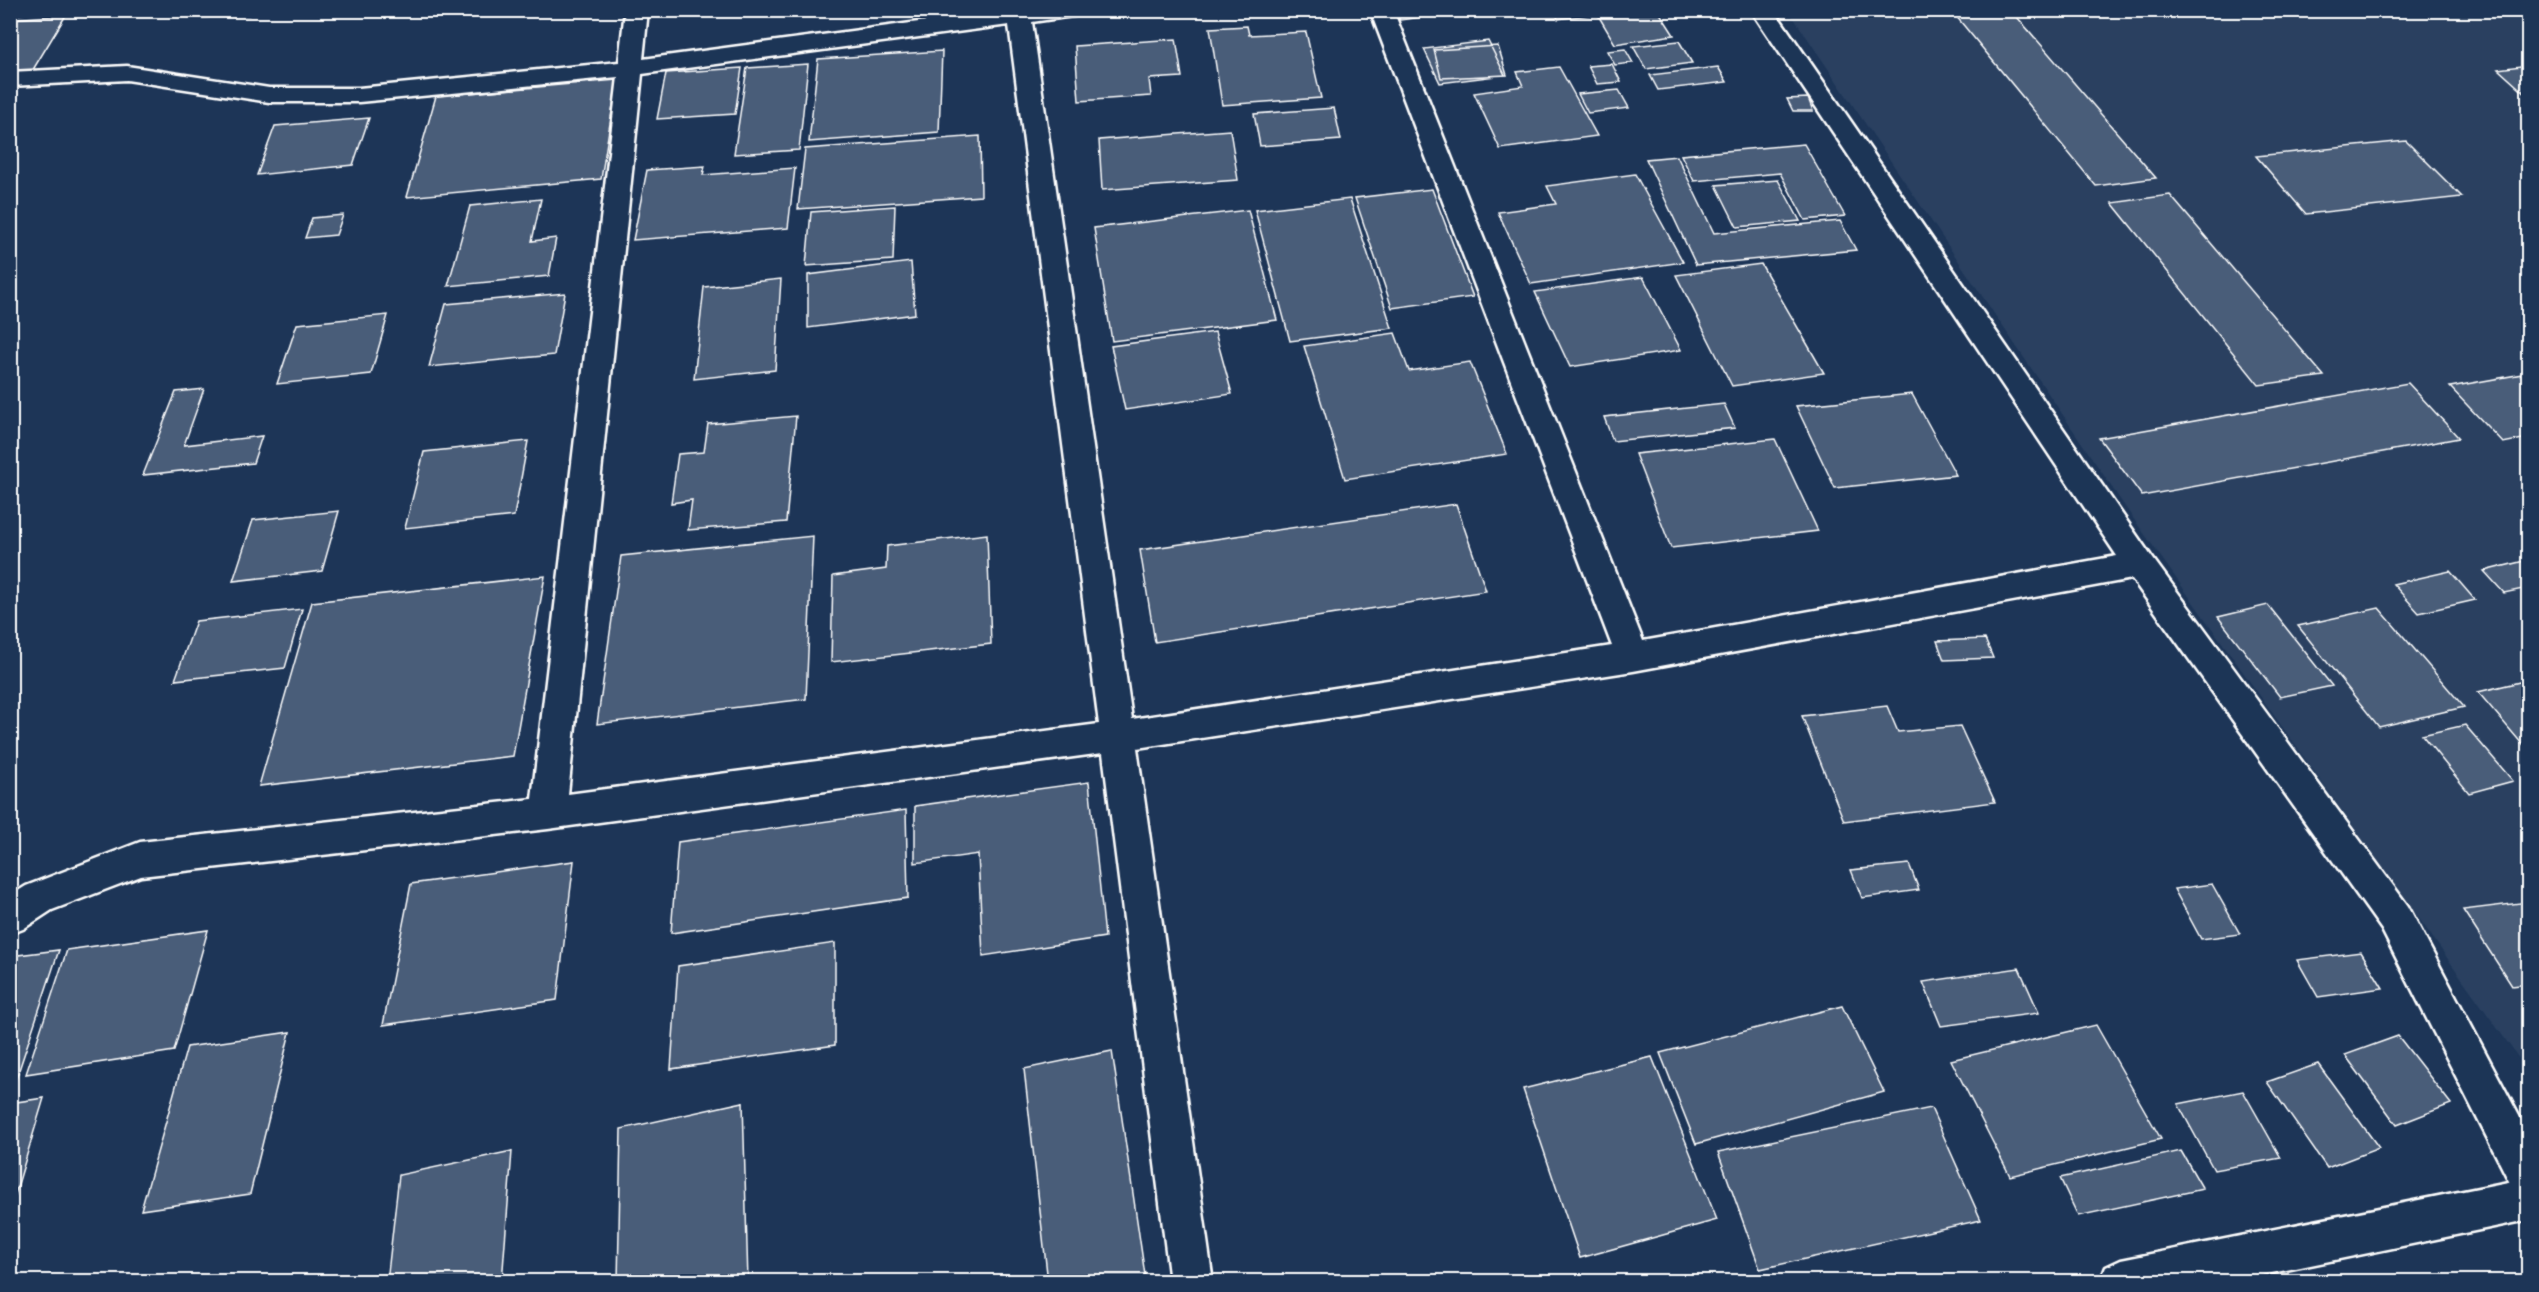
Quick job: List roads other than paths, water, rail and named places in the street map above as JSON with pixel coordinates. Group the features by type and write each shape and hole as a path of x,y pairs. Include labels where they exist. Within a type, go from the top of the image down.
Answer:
{"street":[{"path":"548,813 637,10"},
{"path":"10,79 127,73 268,95 358,95 630,68 1020,14 1072,10"},
{"path":"1381,10 1633,657"},
{"path":"1762,10 2140,565 2395,918 2529,1174"},
{"path":"1020,14 1192,1281"},
{"path":"10,917 39,898 140,859 548,813 1118,736 1633,657 2140,565"},
{"path":"2121,1281 2529,1199"}]}
